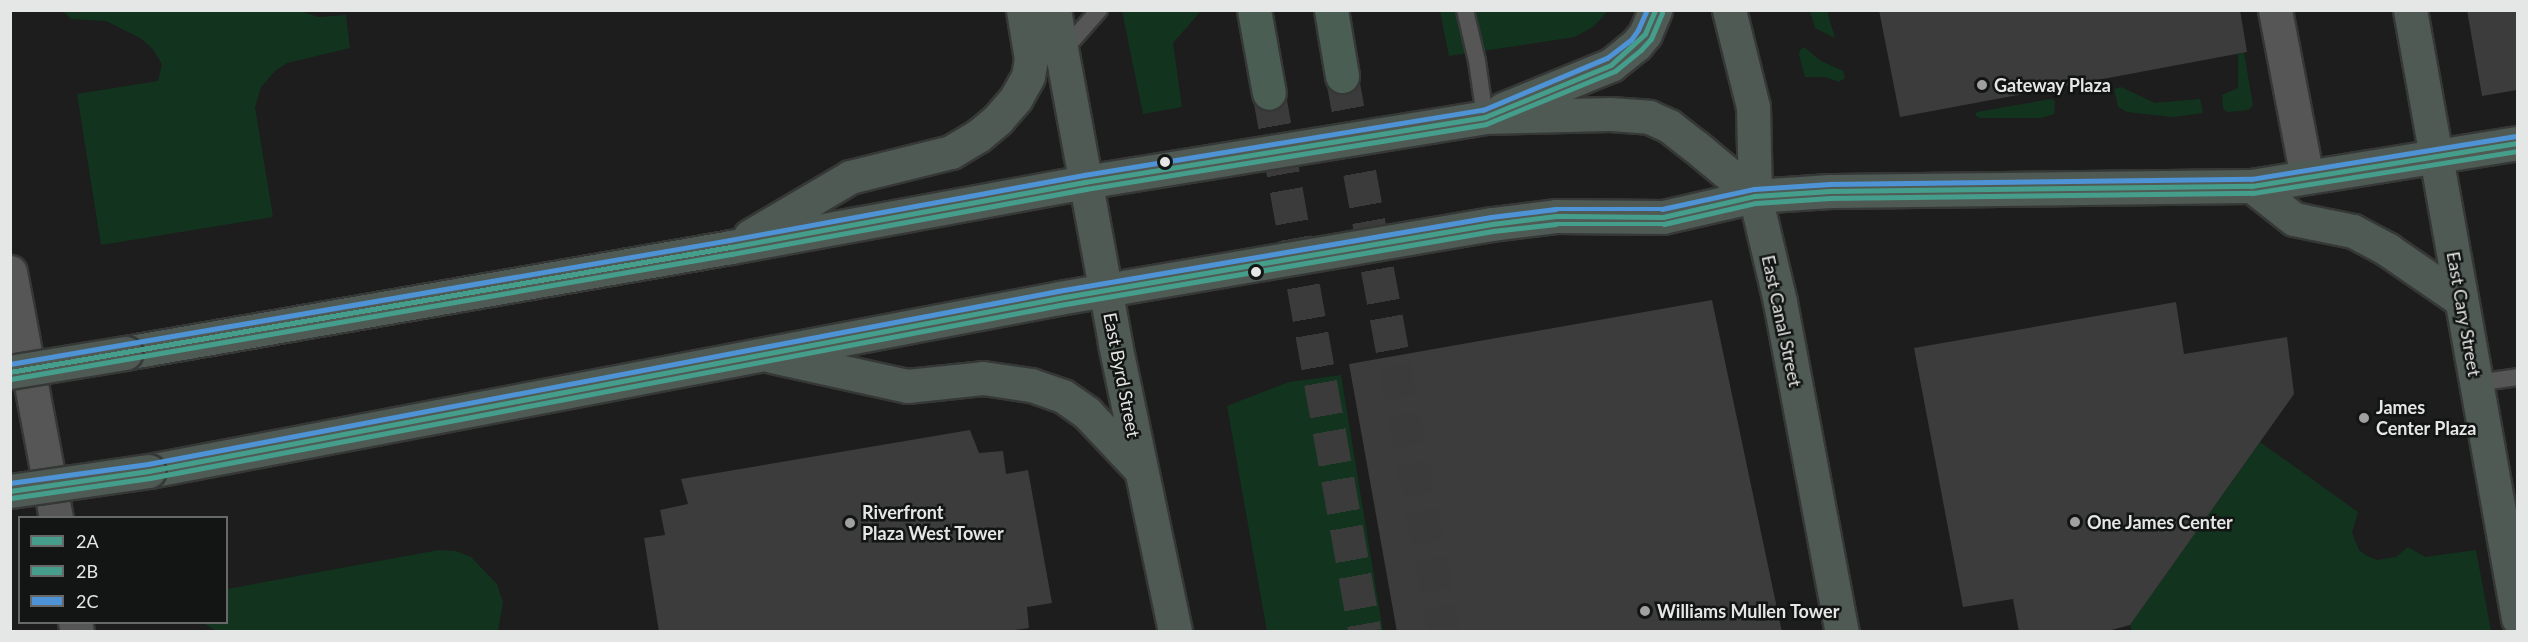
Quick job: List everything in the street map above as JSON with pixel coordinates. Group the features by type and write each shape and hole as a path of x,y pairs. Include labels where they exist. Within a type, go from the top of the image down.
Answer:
{"highway":[{"path":"1254,10 1269,93"},
{"path":"1331,10 1342,76"}],"main road":[{"path":"731,247 850,177 951,152 978,136 998,120 1016,98 1028,76 1030,59 1023,10"},
{"name":"East Byrd Street","path":"1054,10 1105,290 1175,632"},
{"path":"1485,117 1611,64 1636,45 1645,34 1655,10"},
{"name":"East Canal Street","path":"1729,10 1753,107 1755,196 1780,302 1842,632"},
{"name":"East Cary Street","path":"2410,10 2517,618"},
{"path":"10,372 731,247 1085,182 1485,117 1610,114 1648,117 1668,126 1686,139 1755,196"},
{"path":"10,490 149,471 758,353 1105,290 1492,224 1556,216 1663,217 1755,196 1830,191 2252,186 2436,158 2517,143"},
{"path":"2252,186 2294,219 2353,231 2388,250 2462,300"},
{"path":"758,353 907,386 983,378 1031,385 1063,396 1087,413 1141,470"}],"street":[{"path":"2275,10 2307,177"},
{"path":"10,272 56,516"}],"lane":[{"path":"1061,53 1099,10"},
{"path":"1465,10 1477,60 1485,117"},
{"path":"2476,383 2517,377"}],"green space":[{"path":"298,10 318,17 346,15 350,48 287,63 275,71 261,87 255,107 273,217 101,245 77,94 158,81 162,64 152,48 140,38 106,21 71,19 63,11"},
{"path":"1122,11 1201,11 1173,43 1182,107 1143,114"},
{"path":"1440,11 1608,11 1594,26 1575,37 1449,56"},
{"path":"1810,11 1827,11 1835,38 1815,28"},
{"path":"1804,47 1821,61 1843,71 1845,78 1839,82 1825,77 1805,77 1799,55 1800,50"},
{"path":"2244,53 2253,105 2248,110 2227,112 2223,108 2222,95 2238,88 2238,54"},
{"path":"2121,87 2155,103 2200,99 2203,113 2173,117 2127,112 2118,107 2114,89"},
{"path":"2051,99 2055,101 2054,114 2041,118 1980,118 1975,115 1977,112"},
{"path":"1341,375 1383,631 1267,631 1227,406 1289,382"},
{"path":"2260,442 2358,512 2352,533 2359,550 2367,556 2377,560 2396,557 2408,547 2425,557 2476,550 2491,631 2132,631 2130,625"},
{"path":"439,550 456,551 471,557 497,584 503,602 498,631 218,632 205,624 228,624 228,589"}],"building":[{"name":"Gateway Plaza","path":"1879,10 2240,10 2247,52 1900,117"},
{"path":"2467,10 2517,10 2517,90 2482,96"},
{"path":"1712,300 1782,632 1397,632 1349,364"},
{"name":"One James Center","path":"2176,302 2184,354 2287,337 2294,394 2130,625 2104,632 2019,632 2013,599 1963,607 1914,348"},
{"name":"Riverfront Plaza West Tower","path":"970,430 979,453 1003,451 1006,474 1028,470 1052,603 1027,607 1029,628 999,632 659,632 644,538 665,535 660,510 688,504 681,479"}],"tunnel":[{"path":"1342,76 1444,632"},
{"path":"1269,93 1365,632"}],"transit line":[{"name":"2C","path":"10,364 730,240 1084,175 1483,110 1607,58 1631,40 1647,10"},
{"name":"2A","path":"10,372 731,247 1085,182 1485,117 1611,65 1645,34 1655,10"},
{"name":"2B","path":"11,379 732,254 1086,189 1486,124 1615,71 1651,39 1662,13"},
{"name":"2C","path":"10,483 148,464 1058,291 1491,217 1556,209 1662,209 1754,189 1830,184 2251,179 2517,136"},
{"name":"2A","path":"10,491 149,471 1059,298 1492,224 1556,216 1663,217 1755,196 1830,191 2252,186 2518,143"},
{"name":"2B","path":"11,498 150,478 1060,305 1493,231 1556,224 1664,224 1756,203 1830,198 2253,193 2518,151"}],"place":[{"name":"Gateway Plaza","path":"1982,85"},
{"name":"James Center Plaza","path":"2364,418"},
{"name":"One James Center","path":"2075,522"},
{"name":"Riverfront Plaza West Tower","path":"850,523"},
{"name":"Williams Mullen Tower","path":"1645,611"}]}
